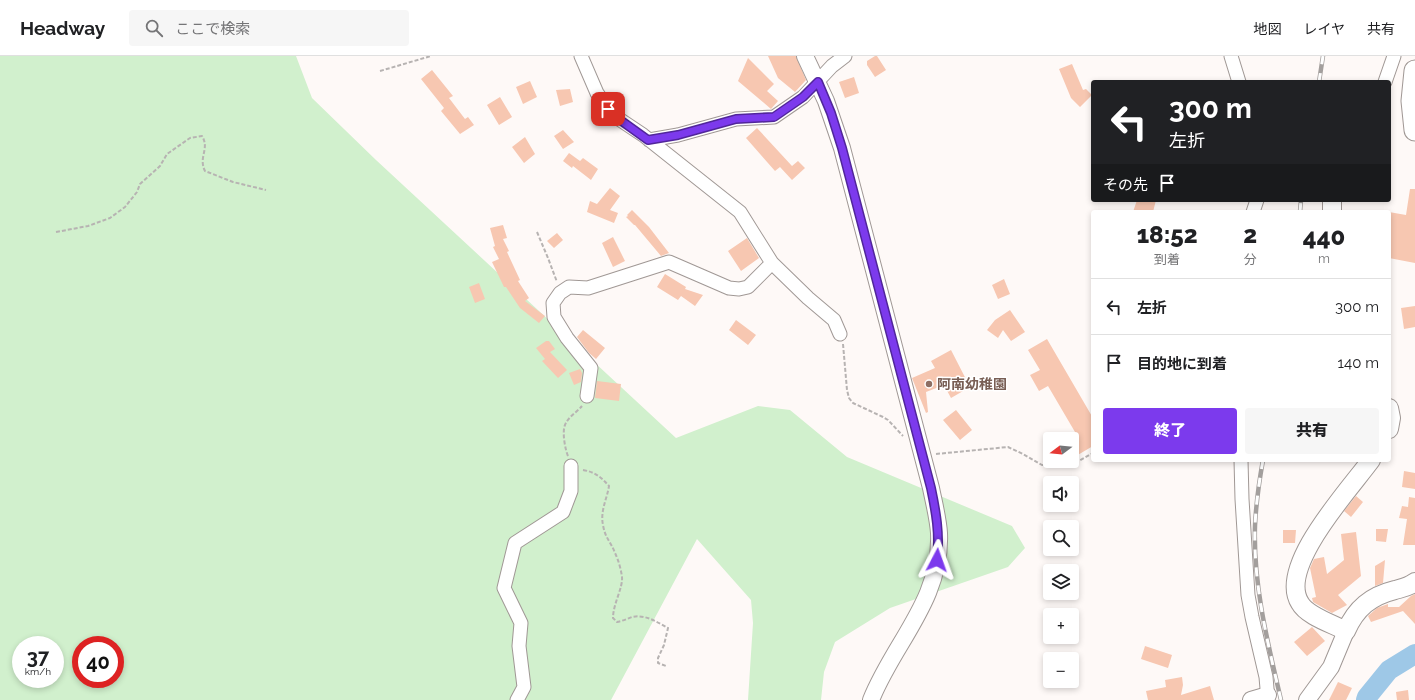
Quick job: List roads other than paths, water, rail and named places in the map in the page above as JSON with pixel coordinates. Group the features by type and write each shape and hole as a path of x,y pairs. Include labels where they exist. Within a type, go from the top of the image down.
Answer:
{"highway":[{"path":"1415,71 1412,101 1415,130"}],"main road":[{"path":"1369,462 1317,531 1302,558 1296,579 1297,597 1303,608 1313,615 1346,631 1354,614 1374,597 1414,584"}],"street":[{"path":"581,56 601,101 616,117 648,140 740,212 772,263 808,298 834,320 840,334"},
{"path":"805,56 818,82 837,131 855,193 929,480 938,524 939,534 934,579 920,610 871,700"},
{"path":"648,140 678,135 736,119 774,117 803,97 832,66 845,56"},
{"path":"1232,56 1239,80"},
{"path":"1387,80 1394,56"},
{"path":"587,396 591,368 567,338 554,316 553,302 569,287 588,288 669,262 729,288 748,287 772,263"},
{"path":"1241,462 1248,595 1266,677 1268,698 1251,700"},
{"path":"517,700 524,687 519,646 521,623 504,588 515,543 563,512 571,491 571,466"},
{"path":"1307,700 1331,667 1346,631"}],"waterway":[{"path":"1366,700 1389,670 1415,654"}],"railway":[{"path":"1319,80 1323,56"},
{"path":"1300,210 1301,202"},
{"path":"1263,462 1255,518 1256,570 1262,614 1281,700"}],"place":[{"name":"阿南幼稚園","path":"929,384"}]}
